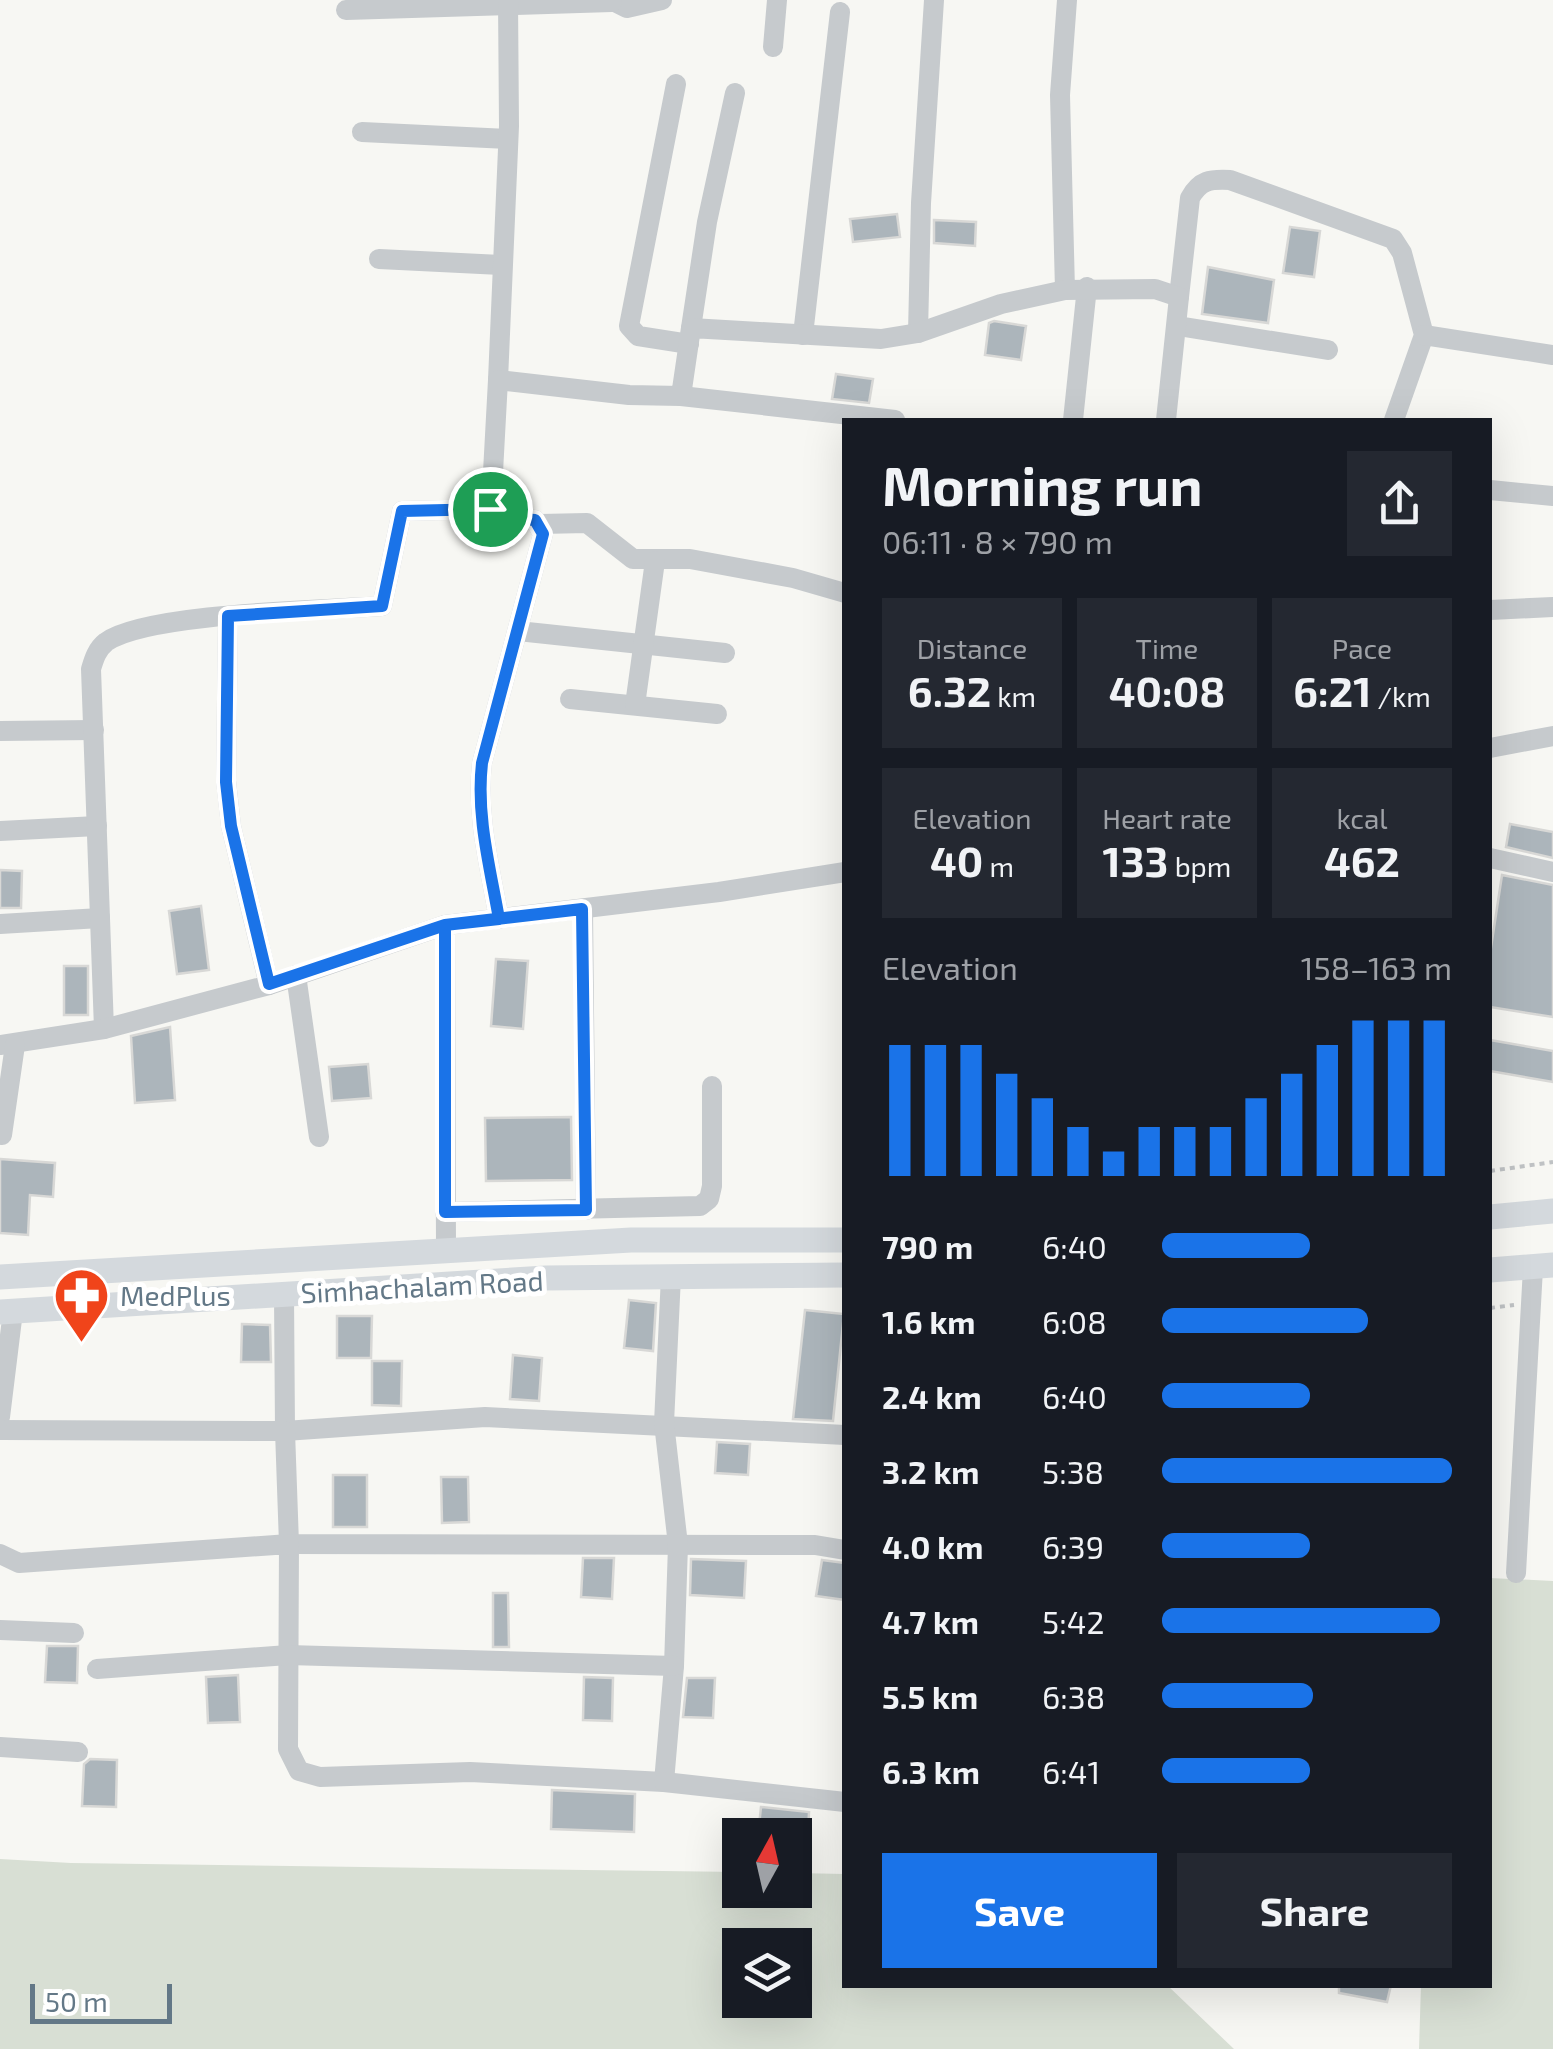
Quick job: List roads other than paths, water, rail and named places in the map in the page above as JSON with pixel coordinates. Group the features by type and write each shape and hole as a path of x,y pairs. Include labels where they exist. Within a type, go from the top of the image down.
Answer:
{"main road":[{"path":"1492,1217 1553,1210"},
{"path":"0,1278 631,1240 842,1240"},
{"path":"446,1250 446,1284"},
{"path":"1492,1270 1543,1266"},
{"name":"Simhachalam Road","path":"7,1312 446,1284 842,1275"}],"street":[{"path":"346,10 611,1 627,8 662,0"},
{"path":"772,47 778,0"},
{"path":"918,333 921,203 934,0"},
{"path":"1066,0 1060,95 1066,290"},
{"path":"490,509 508,138 508,4"},
{"path":"803,335 840,12"},
{"path":"676,84 630,326 638,336 803,335 881,339 918,333 1001,304 1066,290 1155,290 1178,297"},
{"path":"681,396 707,222 735,94"},
{"path":"362,132 508,138"},
{"path":"1166,418 1190,198 1198,184 1212,179 1230,180 1393,238 1402,253 1424,335 1395,418"},
{"path":"379,259 500,265"},
{"path":"1074,418 1087,288"},
{"path":"1178,326 1328,350"},
{"path":"1424,335 1553,354"},
{"path":"498,380 877,418"},
{"path":"1492,490 1553,496"},
{"path":"104,1029 92,669 100,647 109,640 147,626 228,616 382,606 402,511 490,509 500,517 527,518 540,524 587,523 632,559 690,559 793,578 842,592"},
{"path":"499,919 480,820 479,791 482,763 541,543 540,524"},
{"path":"635,706 656,560"},
{"path":"1492,610 1553,607"},
{"path":"228,616 226,782 231,826 269,984"},
{"path":"518,630 724,653"},
{"path":"570,699 717,714"},
{"path":"0,731 94,730"},
{"path":"1492,748 1553,736"},
{"path":"0,831 98,826"},
{"path":"1492,858 1553,872"},
{"path":"2,1135 8,1045 104,1029 269,984 445,925 842,872"},
{"path":"582,909 586,1210"},
{"path":"0,924 100,918"},
{"path":"445,925 446,1250"},
{"path":"296,975 320,1137"},
{"path":"445,1212 700,1206 709,1199 712,1186 712,1086"},
{"path":"1516,1573 1543,1266"},
{"path":"664,1782 674,1666 678,1545 664,1424 671,1276"},
{"path":"284,1294 288,1749 299,1771 320,1777 470,1772 664,1782 842,1802"},
{"path":"0,1417 7,1312"},
{"path":"0,1430 285,1431 485,1417 842,1435"},
{"path":"0,1554 18,1562 289,1544 814,1545 842,1550"},
{"path":"0,1630 74,1633"},
{"path":"97,1669 288,1655 674,1666"},
{"path":"0,1747 78,1752"}],"place":[{"name":"MedPlus","path":"81,1344"}]}
